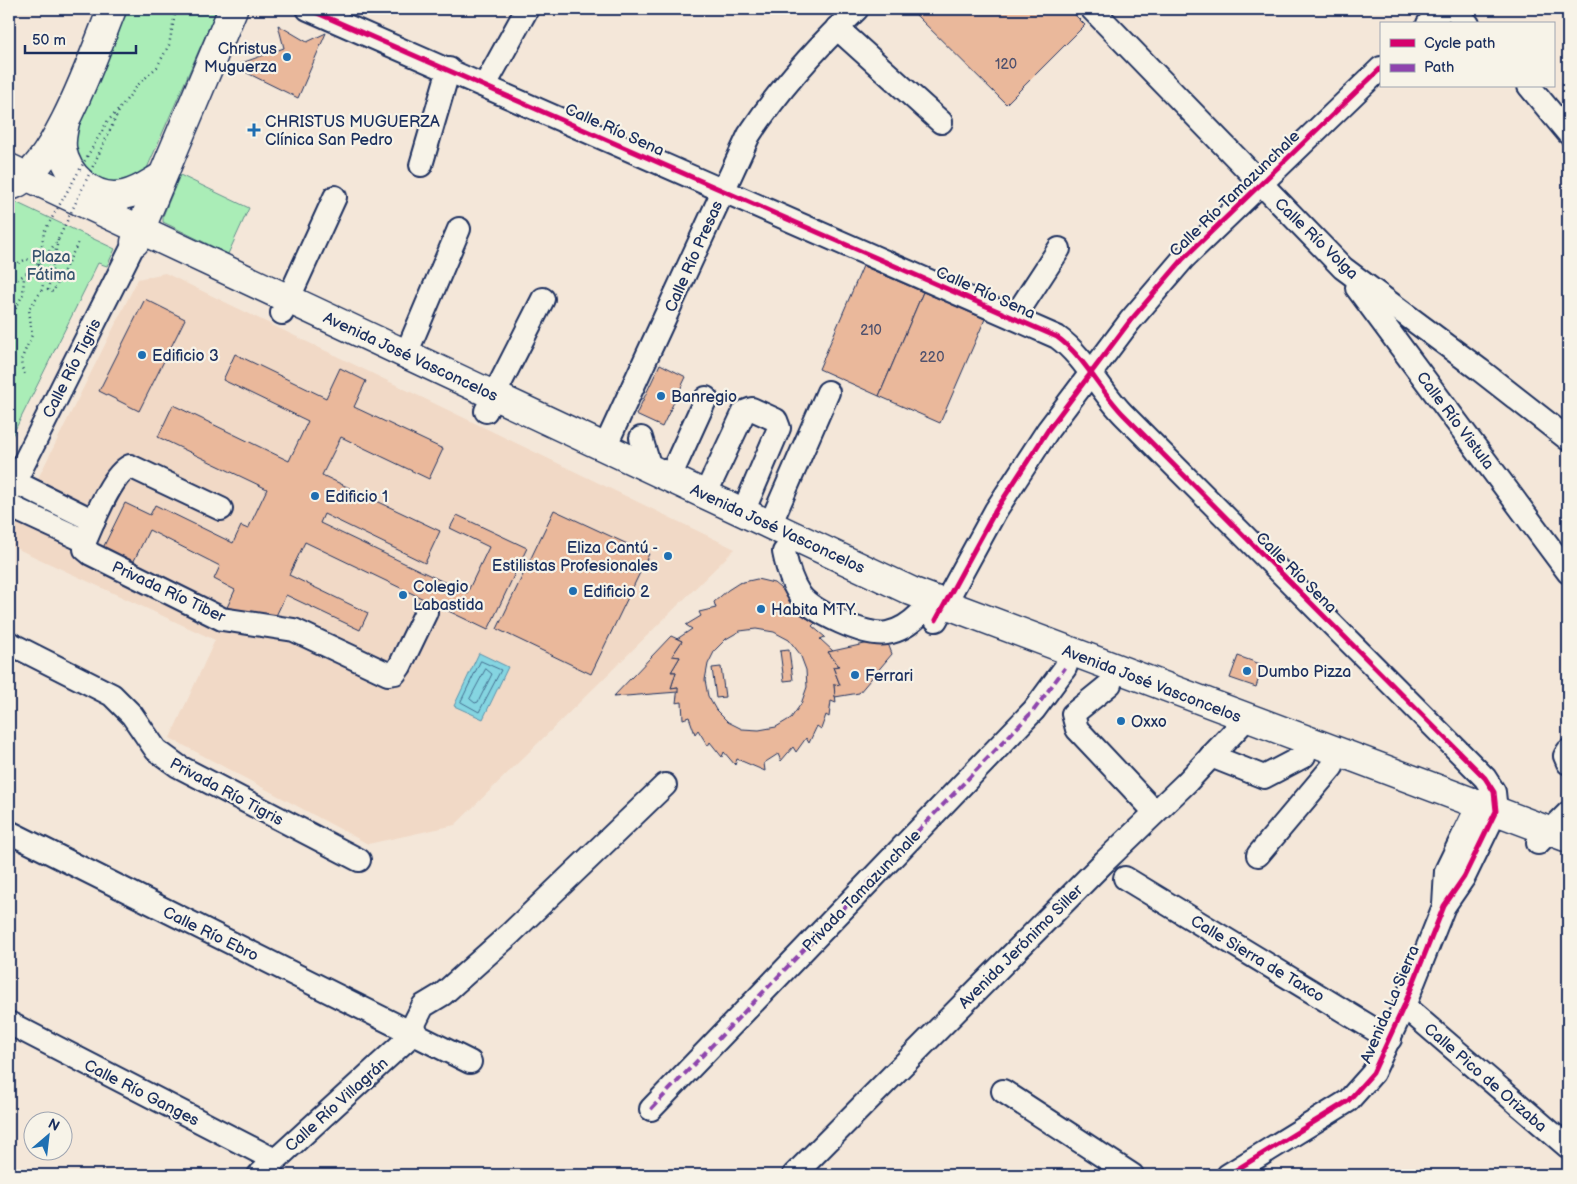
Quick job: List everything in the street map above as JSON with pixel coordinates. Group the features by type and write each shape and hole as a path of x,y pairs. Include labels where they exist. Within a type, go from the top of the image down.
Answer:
{"main road":[{"path":"112,9 66,120 61,139 65,161 77,179 93,190 112,196 122,196 144,187 161,177"},
{"path":"137,236 233,9"},
{"path":"14,180 46,154 66,120"},
{"name":"Avenida José Vasconcelos","path":"14,180 490,403 784,552 933,613 1068,660 1484,815"},
{"name":"Avenida José Vasconcelos","path":"285,306 406,354 490,403 605,447 743,512 933,613"},
{"name":"Avenida José Vasconcelos","path":"1068,660 1110,684 1241,725 1304,756 1332,766 1484,815 1556,832 1568,854"}],"street":[{"name":"Calle Río Sena","path":"308,9 449,69 1014,318 1065,343 1079,357 1090,374 1124,415 1485,778 1494,792 1484,815"},
{"path":"485,85 527,9"},
{"name":"Calle Río Presas","path":"605,447 631,430 722,190 749,135 768,106 837,28 857,9"},
{"name":"Calle Río Volga","path":"1092,9 1343,268 1480,370 1568,439"},
{"path":"1430,22 1444,9"},
{"path":"1454,9 1466,22"},
{"path":"837,28 941,122"},
{"path":"421,165 449,69"},
{"name":"Calle Río Tamazunchale","path":"933,613 1048,430 1130,321 1183,259 1380,69"},
{"path":"1531,88 1568,133"},
{"path":"1532,88 1568,113"},
{"path":"285,306 335,197"},
{"path":"406,354 459,229"},
{"name":"Calle Río Tigris","path":"12,488 137,236"},
{"path":"1014,318 1059,249"},
{"name":"Calle Río Vistula","path":"1343,268 1568,572"},
{"path":"490,403 543,299"},
{"path":"770,525 828,392"},
{"path":"631,430 660,473 706,398"},
{"path":"705,495 744,412 752,409 776,420 779,428 743,512"},
{"path":"84,541 121,470 130,466 221,509"},
{"path":"12,488 94,521"},
{"name":"Privada Río Tiber","path":"9,506 84,541 85,549 91,554 222,619 294,630 388,674 395,673 400,666 426,612"},
{"path":"784,552 788,572 800,596 810,605 836,620 859,629 885,634 933,613"},
{"name":"Privada Río Tigris","path":"9,643 112,695 132,715 156,750 178,766 359,860"},
{"name":"Privada Tamazunchale","path":"651,1109 1034,710 1068,660"},
{"path":"1110,684 1073,714 1077,729 1155,812"},
{"name":"Avenida Jerónimo Siller","path":"794,1175 1241,725"},
{"path":"1568,751 1564,756 1568,763"},
{"path":"1211,756 1264,777 1304,756"},
{"path":"1258,855 1332,766"},
{"path":"414,1033 414,1022 424,1006 443,994 510,934 665,786"},
{"name":"Avenida La Sierra","path":"1233,1174 1348,1101 1373,1073 1390,1039 1444,906 1464,877 1484,815"},
{"name":"Calle Río Ebro","path":"9,832 470,1062"},
{"name":"Calle Sierra de Taxco","path":"1125,878 1390,1039"},
{"name":"Calle Pico de Orizaba","path":"1404,1006 1568,1147"},
{"name":"Calle Río Ganges","path":"9,1023 267,1168"},
{"name":"Calle Río Villagrán","path":"267,1168 414,1033"},
{"path":"1003,1091 1132,1175"}],"path":[{"path":"39,265 44,232 106,122 138,85 157,67 168,45 176,9"},
{"path":"9,285 24,277 39,265 58,240 114,126 120,108"},
{"path":"58,240 48,290 53,292 79,241"},
{"path":"9,264 14,265 27,259 39,265 45,274 42,290 29,309 32,335 21,360 22,368 27,377"},
{"path":"9,322 23,294 24,277"}],"shaded area":[{"name":"Colegio Labastida","path":"165,273 735,549 455,825 368,844 170,738 215,640 9,545 9,536 138,279"}],"green space":[{"path":"124,9 217,9 144,175 129,186 84,180 70,130"},
{"path":"180,175 249,208 228,254 163,222 163,216"},
{"name":"Plaza Fátima","path":"9,199 115,249 107,266 98,263 9,442"}],"water":[{"path":"479,653 508,667 483,719 454,706"}],"building":[{"path":"910,9 1069,9 1085,25 1006,104"},
{"name":"Christus Muguerza","path":"278,25 307,42 326,33 298,98 233,66 284,48"},
{"path":"863,266 923,292 879,396 819,369"},
{"path":"923,292 985,319 940,423 879,396"},
{"name":"Edificio 3","path":"145,299 185,319 139,411 99,391"},
{"name":"Edificio 1","path":"235,354 326,398 340,368 366,381 354,407 443,449 429,479 341,437 322,475 440,531 425,563 324,514 320,523 467,593 489,547 450,528 457,515 527,548 488,630 305,542 289,575 368,613 360,630 286,595 273,622 224,614 235,590 214,579 220,566 149,530 130,569 100,554 125,503 150,515 155,505 233,543 241,526 248,529 267,489 158,437 173,405 289,461 308,421 223,380"},
{"name":"Banregio","path":"660,364 686,377 662,427 636,415"},
{"name":"Edificio 2","path":"554,510 649,554 591,674 497,629"},
{"path":"757,579 774,583 804,608 800,614 815,623 812,626 825,637 820,639 833,651 828,652 839,666 833,667 840,685 834,684 836,703 831,701 829,717 826,715 821,729 817,726 809,743 806,738 796,752 793,747 781,761 778,754 764,763 765,771 737,759 735,765 724,752 722,757 710,742 708,746 698,730 695,734 689,717 683,719 682,702 676,703 678,687 671,688 676,672 671,672 680,657 672,656 682,641 677,639 692,629 686,625 701,616 699,612 716,608 714,602 739,583","holes":["756,629 774,632 789,640 800,654 806,670 807,687 801,704 791,718 776,727 759,730 742,729 728,722 716,710 708,696 705,680 708,664 715,650 726,639 740,631"]},
{"path":"671,636 682,641 672,656 680,657 671,672 676,672 671,688 678,687 678,692 613,697"},
{"name":"Ferrari","path":"883,640 889,646 892,654 859,693 835,697 834,684 840,685 833,667 839,666 828,652"},
{"path":"789,650 793,680 784,681 780,651"},
{"name":"Dumbo Pizza","path":"1238,656 1263,665 1256,687 1230,678"},
{"path":"721,667 725,697 716,698 712,668"}],"marked path":[{"path":"651,1109 1034,710 1065,668"}],"cycle path":[{"path":"308,9 1057,337 1076,354 1115,406 1485,778 1494,792 1496,811 1464,877 1444,906 1404,1006 1373,1073 1348,1101 1228,1175"},
{"path":"936,620 996,510 1048,430 1130,321 1183,259 1380,69"}],"place":[{"name":"Christus Muguerza","path":"287,57"},
{"name":"CHRISTUS MUGUERZA Clínica San Pedro","path":"254,130"},
{"name":"Edificio 3","path":"142,355"},
{"name":"Banregio","path":"661,396"},
{"name":"Edificio 1","path":"315,496"},
{"name":"Eliza Cantú - Estilistas Profesionales","path":"668,556"},
{"name":"Edificio 2","path":"573,591"},
{"name":"Colegio Labastida","path":"403,595"},
{"name":"Habita MTY.","path":"761,609"},
{"name":"Dumbo Pizza","path":"1247,671"},
{"name":"Ferrari","path":"855,675"},
{"name":"Oxxo","path":"1121,721"}]}
